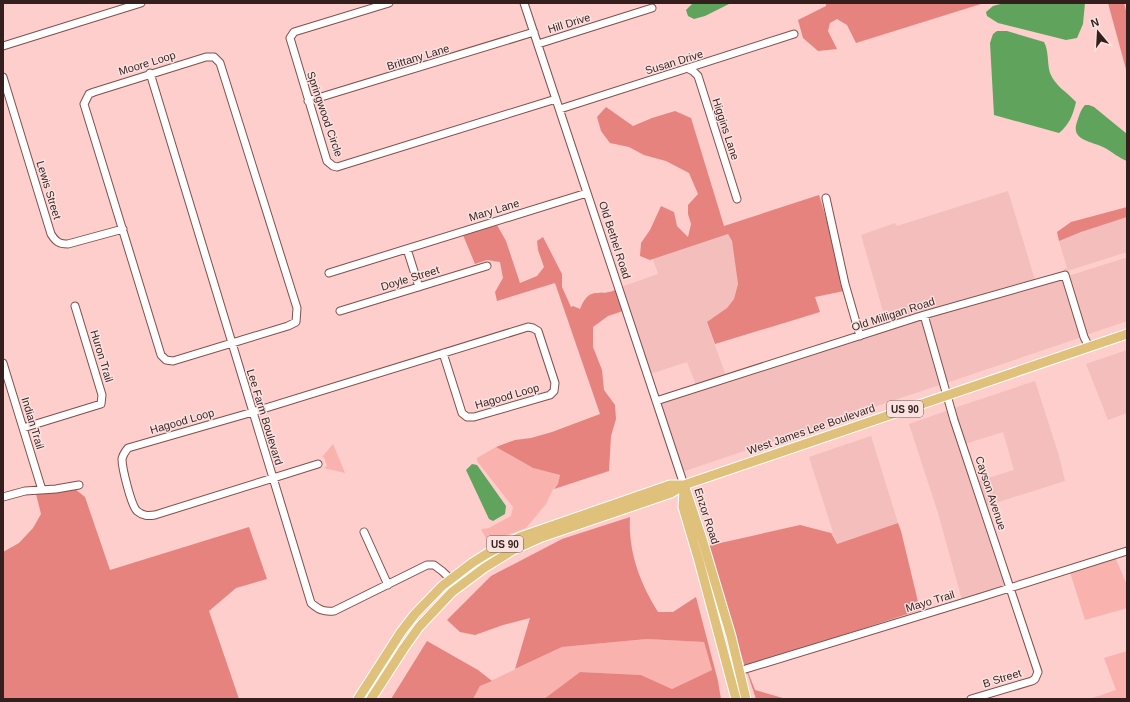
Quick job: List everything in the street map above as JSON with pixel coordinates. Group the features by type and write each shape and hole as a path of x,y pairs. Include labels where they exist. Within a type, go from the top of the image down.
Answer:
{"main road":[{"name":"West James Lee Boulevard","path":"371,699 419,627 444,600 459,587 499,558 528,543 671,493 684,485 1127,334"},
{"name":"West James Lee Boulevard","path":"358,699 411,619 435,593 451,579 488,553 520,537 670,485 684,485"},
{"name":"Enzor Road","path":"684,485 731,636 746,699"},
{"name":"Enzor Road","path":"684,485 683,507 736,699"}],"street":[{"path":"3,46 141,3"},
{"name":"Springwood Circle","path":"389,3 291,34 289,40 327,161 333,166 338,167 556,99"},
{"name":"Old Bethel Road","path":"524,3 684,485"},
{"name":"Hill Drive","path":"538,44 652,8"},
{"name":"Brittany Lane","path":"308,101 534,32"},
{"name":"Susan Drive","path":"560,109 689,69 794,34"},
{"name":"Moore Loop","path":"206,57 214,58 220,63 297,308 296,322 288,326 172,361 166,360 161,355 84,104 89,94 150,73 206,57"},
{"name":"Higgins Lane","path":"689,69 698,76 737,199"},
{"name":"Lee Farm Boulevard","path":"150,73 311,603 318,609 325,612 334,611 427,565 434,565 459,587"},
{"name":"Lewis Street","path":"3,76 51,234 55,241 60,244 68,244 123,229"},
{"name":"Mary Lane","path":"329,273 587,193"},
{"path":"826,198 845,284 860,336"},
{"path":"407,249 418,287"},
{"name":"Doyle Street","path":"340,311 487,266"},
{"name":"Old Milligan Road","path":"656,401 924,316 1065,275 1084,337 1089,347"},
{"name":"Huron Trail","path":"23,428 101,404 102,395 75,306"},
{"name":"Cayson Avenue","path":"924,316 954,420 1038,672 1037,676"},
{"name":"Hagood Loop","path":"273,479 155,515 144,516 136,510 131,500 122,460 124,453 128,448 252,412 443,353 528,327 534,328 538,331 555,383 554,391 550,395 467,418 462,413 443,353"},
{"name":"Indian Trail","path":"3,363 42,490"},
{"path":"273,479 318,464"},
{"path":"3,497 25,491 56,489 79,485"},
{"path":"364,532 388,585"},
{"name":"Mayo Trail","path":"739,671 1127,551"},
{"path":"373,675 383,681"},
{"name":"B Street","path":"971,699 1032,681 1037,676"}],"shaded area":[{"path":"693,3 731,3 705,16 694,19 688,16 686,10"},
{"path":"826,3 984,3 856,43 847,25 837,19 830,23 828,31 837,49 818,51 803,38 798,20 826,6"},
{"path":"1004,3 1085,3 1083,24 1077,38 1066,40 998,23 987,16 986,12 993,6"},
{"path":"1108,3 1124,3 1127,14 1127,73"},
{"path":"997,31 1007,31 1044,42 1047,49 1049,69 1052,78 1076,102 1070,119 1059,133 994,115 990,43 993,34"},
{"path":"1085,105 1094,107 1127,134 1127,161 1105,148 1084,140 1077,133 1077,122"},
{"path":"606,107 633,126 675,111 691,118 724,226 819,195 834,243 844,291 815,297 820,312 715,344 707,322 727,308 734,299 738,284 732,241 728,234 650,260 640,256 641,243 650,230 661,206 674,212 677,226 688,237 691,224 688,214 688,205 698,194 689,173 666,161 644,155 629,147 610,143 601,131 597,117"},
{"path":"1008,191 1035,280 887,325 861,235 895,223 897,226"},
{"path":"1127,207 1127,217 1059,241 1057,232 1071,222"},
{"path":"1127,217 1127,253 1064,272 1063,270 1067,268 1059,241"},
{"path":"497,225 506,241 520,283 537,276 544,267 538,250 537,241 543,237 562,274 562,287 571,307 573,306 580,309 588,296 596,293 611,292 617,289 623,311 608,316 593,327 593,347 602,370 604,390 615,405 616,419 611,436 609,471 554,489 558,484 560,475 533,468 496,447 515,440 531,438 552,432 600,414 555,283 497,301 495,292 503,278 500,262 487,260 475,264 463,235"},
{"path":"728,234 732,241 738,284 734,299 727,308 707,323 726,376 696,385 687,362 650,374 621,287 658,274 653,259"},
{"path":"1125,258 1127,259 1127,321 1086,335 1068,276"},
{"path":"1064,278 1082,337 946,383 927,317"},
{"path":"922,319 942,384 682,472 659,403"},
{"path":"1127,350 1127,413 1108,420 1086,364"},
{"path":"1035,381 1059,456 1065,481 986,506 978,481 1014,470 1003,432 965,444 954,408"},
{"path":"949,410 1006,586 962,600 938,513 909,424"},
{"path":"871,436 898,523 836,544 831,533 833,532 809,457"},
{"path":"333,444 345,473 324,468 327,466 324,457 322,457"},
{"path":"496,447 533,468 560,475 558,484 553,489 546,504 526,528 488,542 481,529 489,528 511,516 513,507 477,461 477,458"},
{"path":"472,464 477,465 506,506 505,514 493,521 489,519 466,470"},
{"path":"75,489 85,497 110,570 249,527 267,579 236,588 209,611 239,699 3,699 3,552 19,543 33,528 41,514 36,494"},
{"path":"630,517 631,543 636,567 658,612 673,612 696,597 718,681 721,699 544,699 580,672 641,675 672,689 712,670 704,642 647,639 562,647 515,669 530,618 503,625 475,635 460,632 447,620 491,576 562,539"},
{"path":"898,523 920,610 745,667 707,546 800,525 831,533 837,544"},
{"path":"1115,557 1127,585 1127,608 1085,620 1070,572"},
{"path":"647,639 704,642 712,670 672,689 641,675 580,672 544,699 473,699 480,686 562,647"},
{"path":"427,641 478,670 492,681 480,686 473,699 391,699"},
{"path":"1127,651 1127,699 1089,699 1116,690 1104,658"},
{"path":"747,672 755,690 786,699 756,699"}]}
